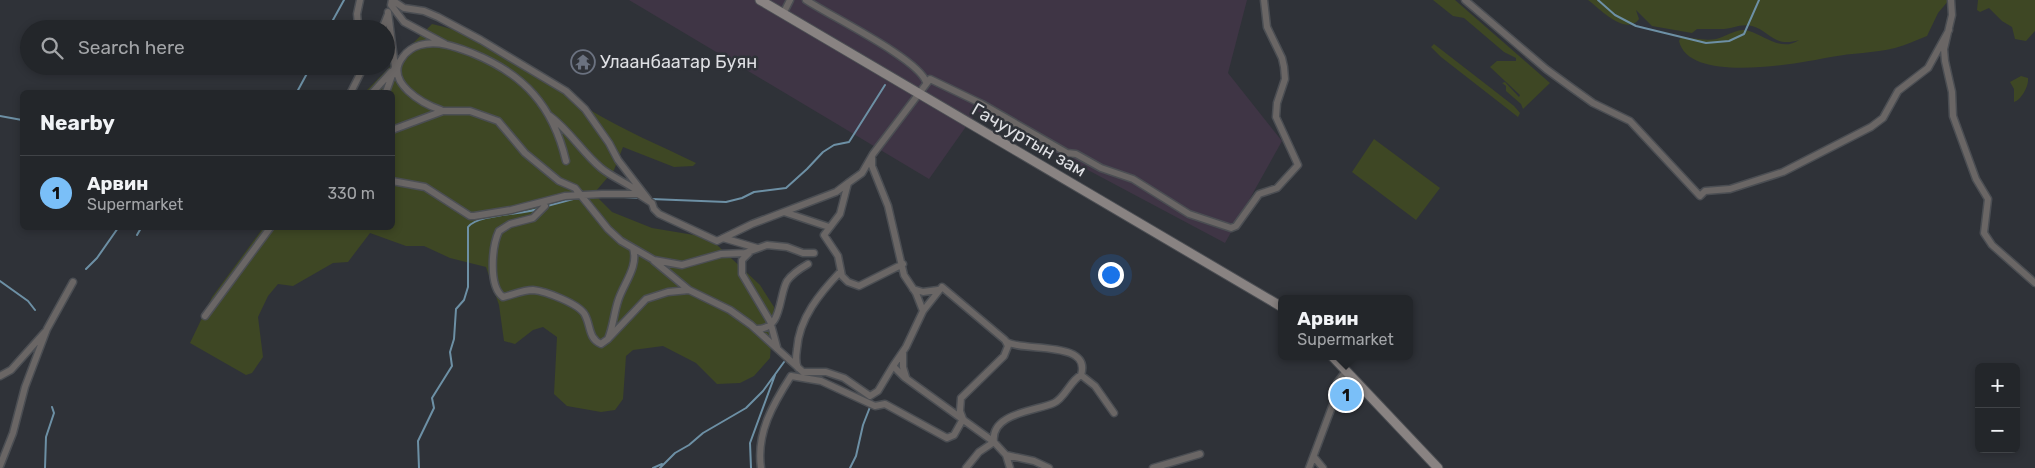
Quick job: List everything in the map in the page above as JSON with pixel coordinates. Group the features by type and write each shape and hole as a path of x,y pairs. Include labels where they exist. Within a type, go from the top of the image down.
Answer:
{"main road":[{"name":"Гачууртын зам","path":"760,0 1278,305"},
{"path":"1336,360 1438,468"}],"street":[{"path":"358,20 360,0"},
{"path":"385,20 392,0"},
{"path":"392,0 391,5 404,22 445,44 491,60 519,79 537,97 549,115 566,160"},
{"path":"392,0 404,8 424,11 438,17 566,92 585,109 605,136 618,160 651,202 654,209 669,219 716,241 836,192 862,173 873,154 930,79 938,81 1067,153 1076,154 1101,168 1133,179 1189,214 1231,228 1236,226 1259,194 1277,188 1298,165 1276,117 1277,103 1285,79 1284,68 1282,58 1267,27 1264,0"},
{"path":"783,14 790,0"},
{"path":"806,0 906,60 922,72 926,82"},
{"path":"1465,0 1566,83 1594,103 1630,120 1700,196 1705,191 1730,189 1783,172 1871,127 1883,118 1898,91 1928,68 1948,30"},
{"path":"1951,0 1952,15 1944,49 1952,92 1953,116 1976,179 1988,199 1984,229 1985,237 2035,283"},
{"path":"388,12 389,20"},
{"path":"445,44 417,46 403,55 398,68 402,83 410,94 426,105 443,111 470,111 498,122 525,153 559,181 575,188 608,229 632,248 666,269 690,290 730,310 756,329 778,347 799,369 811,374 826,372 844,378 870,396 878,391 906,347"},
{"path":"395,56 395,67"},
{"path":"352,90 360,75"},
{"path":"374,90 388,75"},
{"path":"387,90 392,75"},
{"path":"395,129 443,111"},
{"path":"549,115 565,127 602,170 632,186 651,202"},
{"path":"873,154 872,166 888,206 903,264 904,275 921,302 923,311"},
{"path":"395,182 425,187 470,216 511,210 565,196 632,193 651,202"},
{"path":"848,183 840,214 824,235 838,256 841,271 848,282 859,286 903,264"},
{"path":"545,206 533,218 510,224 499,231 491,263 498,292 503,297 532,290 579,306 585,314 594,340 601,344 646,299 668,292 690,290"},
{"path":"784,212 829,227"},
{"path":"205,316 269,230"},
{"path":"723,238 757,248"},
{"path":"644,256 682,266 721,254 739,255 757,248 777,245 803,253 814,253"},
{"path":"608,339 615,321 618,300 632,267 635,255 632,248"},
{"path":"750,252 742,260 742,274 771,323 778,347"},
{"path":"756,329 766,328 771,323 779,311 787,281 808,264"},
{"path":"799,369 796,360 797,339 803,322 815,302 841,271"},
{"path":"0,466 13,433 25,387 47,329 60,301 73,282"},
{"path":"913,288 923,292 938,290 942,287 1006,341 1017,346 1065,350 1081,363 1084,369 1082,375 1053,404 1032,409 1000,424 995,431 994,442"},
{"path":"910,382 903,367 903,352 923,311 938,290"},
{"path":"0,376 11,370 47,329"},
{"path":"964,419 960,411 961,398 1004,356 1008,346 1006,341"},
{"path":"893,366 910,382 994,442 1006,455 1010,468"},
{"path":"1309,468 1336,396 1337,382 1346,371"},
{"path":"1082,375 1095,386 1114,413"},
{"path":"761,468 758,453 771,407 791,376 821,381 875,406 885,404 947,438 954,435 964,419"},
{"path":"966,468 979,452 994,442"},
{"path":"1153,468 1200,454"},
{"path":"1006,455 1034,461 1050,468"},
{"path":"1314,458 1323,468"}],"shaded area":[{"path":"629,0 1247,0 1228,73 1282,141 1225,243 977,111 929,179"}],"green space":[{"path":"1433,0 1455,0 1550,83 1523,109 1521,104 1506,91 1506,86 1502,83 1505,82 1519,97 1520,95 1490,67 1497,61 1516,61 1516,58 1504,52 1464,18 1453,16"},
{"path":"1588,0 1949,0 1938,13 1927,36 1899,47 1796,63 1747,68 1723,67 1703,63 1687,55 1679,41 1681,37 1703,40 1716,39 1740,30 1755,33 1780,44 1793,43 1799,40 1784,42 1773,38 1758,28 1748,25 1725,29 1697,29 1692,33 1652,26 1636,10 1639,19 1634,24 1627,25 1613,19"},
{"path":"1978,0 2035,0 2035,31 2026,41 2015,39 2012,27 2002,21 1989,8 1980,12 1977,10"},
{"path":"432,24 454,30 495,48 603,117 696,163 693,166 674,167 623,147 614,170 596,191 596,196 612,212 652,228 700,236 717,245 760,285 774,307 770,358 754,376 740,383 717,384 696,363 663,346 633,350 626,356 623,399 615,410 601,412 567,406 554,394 557,337 543,327 533,330 515,344 504,341 499,305 486,267 450,258 424,246 406,246 370,233 348,262 333,263 293,286 278,284 268,296 258,317 263,357 252,373 246,375 190,343 212,297 262,230 395,230 395,90 367,90 382,75 395,75 395,62"},
{"path":"1434,44 1514,106 1520,113 1518,117 1441,57 1431,47"},
{"path":"2021,76 2028,78 2026,89 2022,96 2014,102 2014,89 2010,82"},
{"path":"1374,139 1440,188 1416,220 1352,172"}],"waterway":[{"path":"333,20 344,0"},
{"path":"1598,0 1615,15 1636,26 1706,43 1729,41 1744,34 1759,0"},
{"path":"298,90 306,75"},
{"path":"651,199 726,202 742,198 754,192 786,188 823,152 834,145 849,142 885,85"},
{"path":"0,116 20,120"},
{"path":"624,197 639,198"},
{"path":"547,206 577,198"},
{"path":"419,468 418,441 434,408 432,398 452,366 450,352 454,339 456,309 464,300 468,287 468,227 473,223 490,217 538,209"},
{"path":"86,269 97,258 117,230"},
{"path":"137,235 140,230"},
{"path":"0,281 28,301 35,310"},
{"path":"660,468 675,453 689,445 703,433 746,408 763,391 784,362"},
{"path":"751,468 750,443 775,375"},
{"path":"45,468 46,437 54,413 52,407"},
{"path":"850,468 856,456 863,425 870,407"},
{"path":"653,468 662,464"}],"place":[{"name":"Улаанбаатар Буян","path":"583,62"},
{"name":"Арвин","path":"1346,395"}]}
